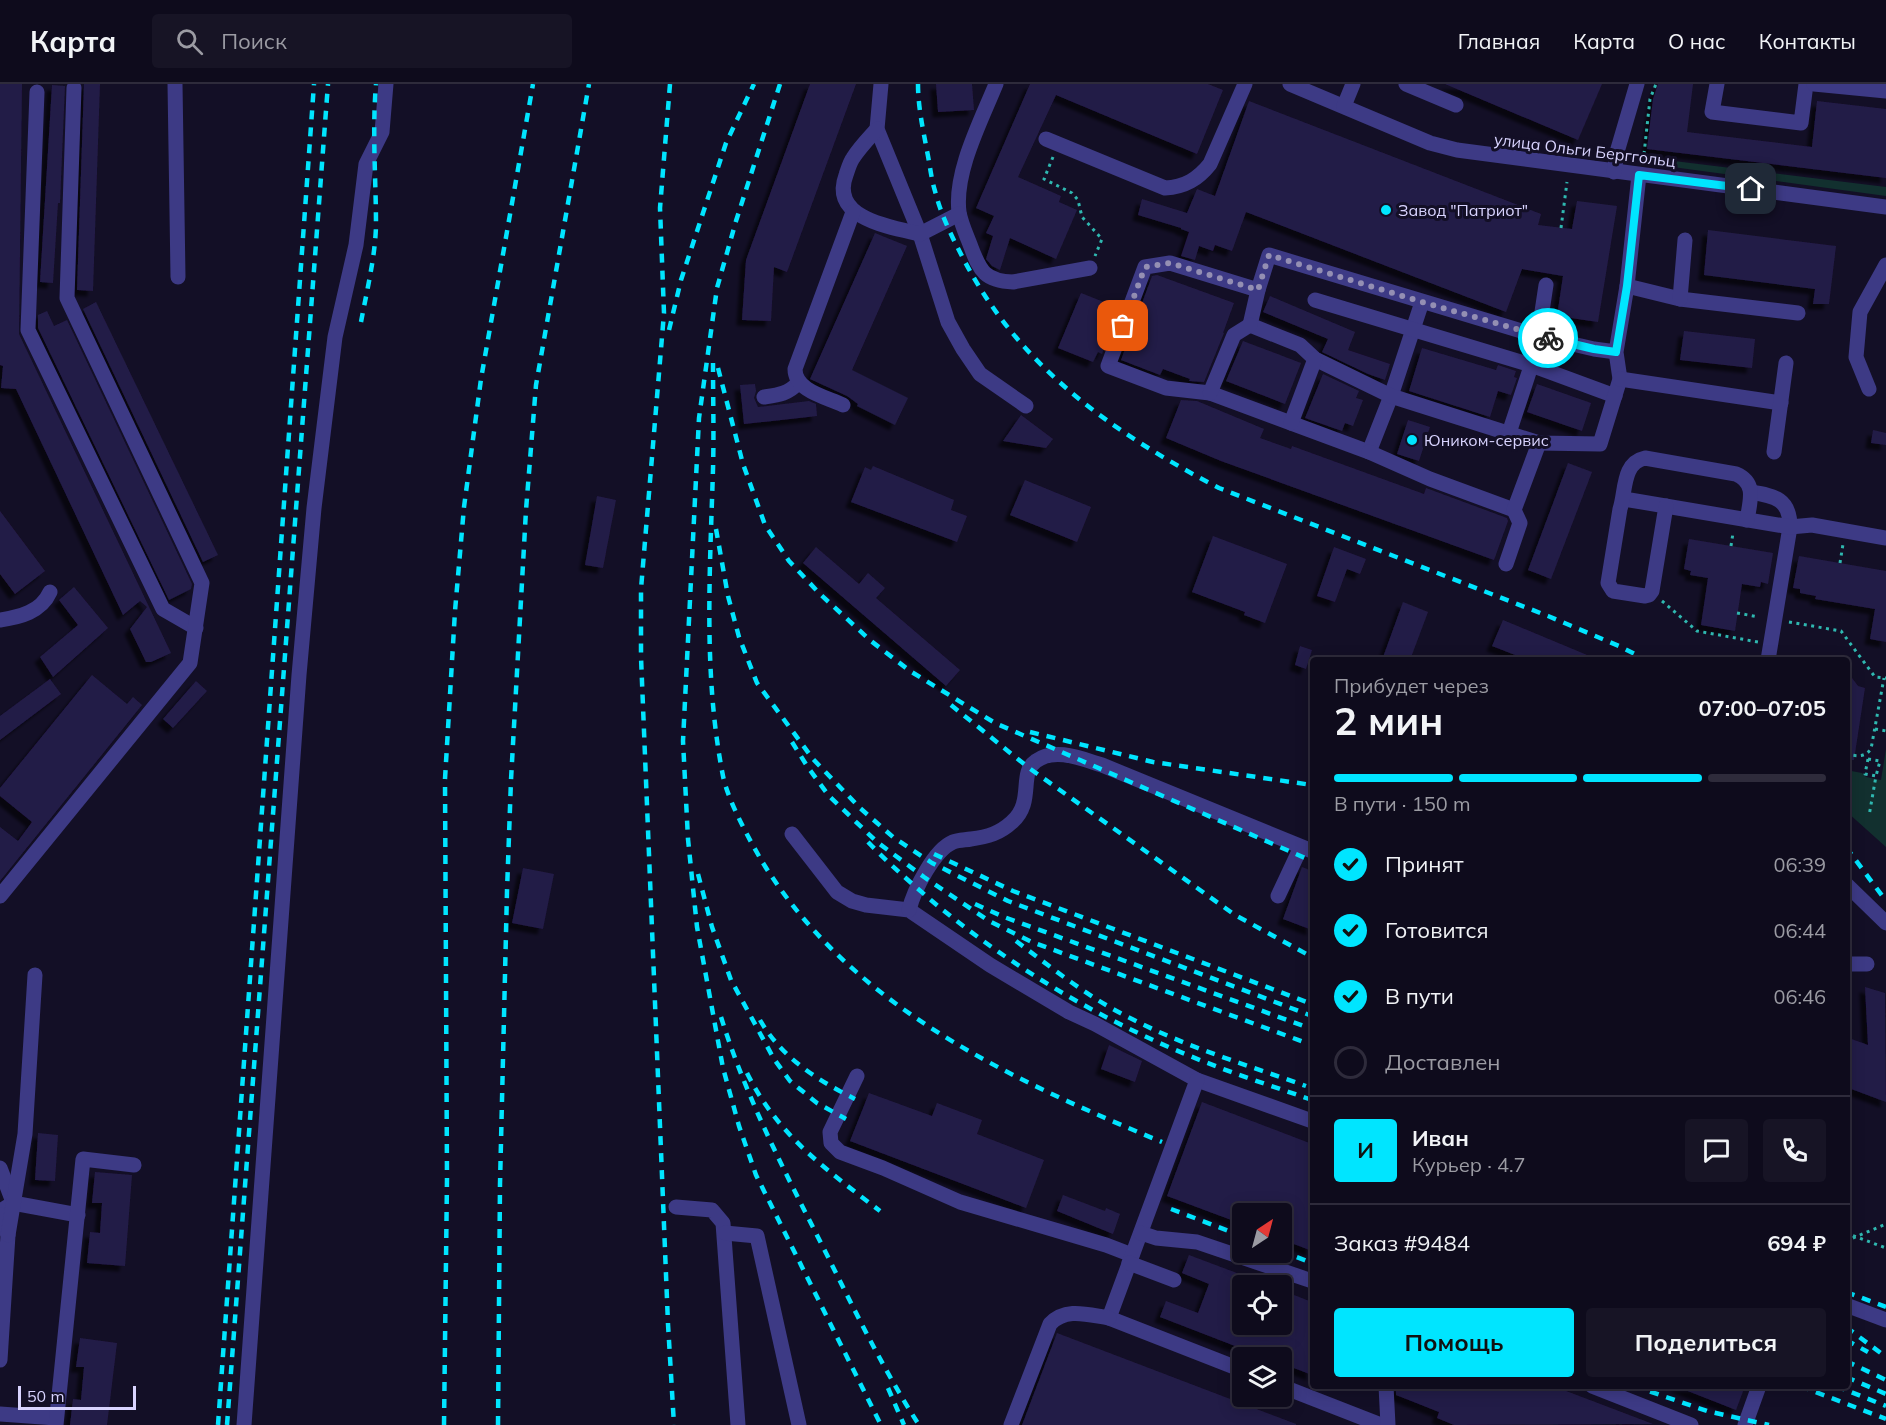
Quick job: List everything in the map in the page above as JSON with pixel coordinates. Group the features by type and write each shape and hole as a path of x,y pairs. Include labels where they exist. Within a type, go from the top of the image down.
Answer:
{"street":[{"path":"176,84 178,277"},
{"path":"244,1425 298,675 314,508 335,337 356,245 366,164 382,132 386,84"},
{"path":"881,84 877,129 920,234 948,322 963,350 980,374 1026,406"},
{"path":"996,84 964,171 959,192 959,214 979,268 1002,282 1090,268"},
{"path":"1052,141 1166,188 1178,187 1202,174 1210,164 1245,84"},
{"name":"улица Ольги Берггольц","path":"1292,84 1430,143 1456,150 1886,207"},
{"path":"1344,106 1353,84"},
{"path":"1406,84 1456,105"},
{"path":"1614,172 1617,152 1636,84"},
{"path":"1717,84 1712,112 1801,123 1806,84"},
{"path":"1814,84 1886,91"},
{"path":"0,896 190,663 202,583 67,298 75,88"},
{"path":"37,92 28,330 163,609 196,628"},
{"path":"877,129 852,159 843,183 844,200 853,212 891,227 920,234 959,214"},
{"path":"1250,325 1300,345 1315,359 1391,396 1539,442 1600,444 1620,379 1616,352 1627,286 1639,175"},
{"path":"843,405 798,383 795,369 853,212"},
{"path":"1680,299 1685,240"},
{"path":"1210,393 1234,335 1250,325 1269,255 1538,336 1616,352"},
{"path":"1258,290 1170,263 1145,267 1108,366 1166,388 1210,393 1369,452 1430,479 1514,510"},
{"path":"1869,389 1856,357 1860,312 1886,265"},
{"path":"1509,433 1532,365 1546,285"},
{"path":"1627,286 1680,299 1798,313"},
{"path":"1315,300 1532,365 1615,396"},
{"path":"1369,452 1391,396 1422,302"},
{"path":"1291,423 1315,359"},
{"path":"1774,452 1786,363"},
{"path":"1620,379 1781,403"},
{"path":"764,397 782,394 791,390 798,383"},
{"path":"1506,564 1520,523 1514,510 1539,442"},
{"path":"1666,506 1652,591 1645,596 1613,591 1608,583 1620,509 1624,499 1628,470 1638,460 1645,458 1744,477 1751,492 1740,524"},
{"path":"1751,492 1773,496 1781,501 1790,518 1791,527 1769,657"},
{"path":"1624,499 1666,506 1740,524 1791,527 1812,525 1886,538"},
{"path":"0,620 23,615 39,608 50,592"},
{"path":"909,910 917,887 944,847 955,841 986,837 1002,831 1016,819 1025,806 1028,792 1026,779 1029,768 1036,760 1066,754 1102,765 1307,849 1278,896"},
{"path":"792,834 837,892 852,901 909,910 990,965 1069,1012 1197,1080 1310,1119"},
{"path":"1850,888 1878,920"},
{"path":"1850,964 1867,964"},
{"path":"6,1205 25,1134 35,975"},
{"path":"857,1076 830,1132 831,1143 840,1152 960,1202 1106,1245 1174,1280"},
{"path":"1109,1318 1197,1080"},
{"path":"0,1414 56,1421 83,1159 134,1165"},
{"path":"0,1168 8,1235 0,1360"},
{"path":"6,1205 78,1215"},
{"path":"676,1207 712,1210 723,1223 738,1425"},
{"path":"0,1215 8,1235"},
{"path":"725,1233 757,1236 799,1425"},
{"path":"1141,1233 1156,1238 1197,1242 1310,1280"},
{"path":"1850,1306 1886,1320"},
{"path":"1011,1425 1050,1324 1058,1316 1070,1313 1109,1318 1232,1366"},
{"path":"1386,1389 1388,1425"},
{"path":"1600,1389 1691,1425"},
{"path":"1745,1425 1758,1389"},
{"path":"1292,1390 1381,1425"}],"path":[{"path":"1644,154 1650,99 1656,84"},
{"path":"1052,141 1044,179 1072,193 1078,200 1082,217 1102,239 1090,268"},
{"path":"1561,228 1568,182"},
{"path":"1731,546 1740,524"},
{"path":"1840,563 1843,541"},
{"path":"1652,591 1697,631 1771,644"},
{"path":"1737,613 1841,631 1875,676 1885,678 1865,774 1876,776"},
{"path":"1875,729 1886,731"},
{"path":"1850,755 1880,761 1869,816"},
{"path":"1850,1239 1886,1224"},
{"path":"1850,1235 1886,1248"}],"green space":[{"path":"1666,160 1886,187 1886,196 1665,166"},
{"path":"1886,749 1886,847 1850,815 1850,771 1881,780"}],"building":[{"path":"0,84 22,84 19,334 171,653 151,662 146,662 130,629 147,607 140,601 123,615 16,389 1,388 3,366 0,365"},
{"path":"84,84 100,84 93,291 77,290"},
{"path":"810,84 856,84 787,272 774,267 771,321 742,320 746,260"},
{"path":"936,84 972,84 974,110 938,112"},
{"path":"1030,84 1208,84 1223,90 1197,154 1056,95 1018,177 1061,196 1059,202 1077,210 1056,259 1010,238 1000,270 986,259 993,236 986,233 994,216 976,208"},
{"path":"1445,84 1602,84 1578,140"},
{"path":"1658,84 1693,84 1687,132 1812,147 1817,101 1886,109 1886,178 1647,149 1653,99"},
{"path":"52,85 65,86 60,203 58,203 53,283 40,282"},
{"name":"Завод \"Патриот\"","path":"1249,101 1541,214 1538,225 1572,229 1577,201 1617,206 1598,322 1557,316 1563,276 1522,269 1506,312 1246,212 1232,251 1215,245 1213,251 1199,246 1195,260 1181,256 1189,232 1138,215 1142,199 1187,213 1197,189 1215,196"},
{"path":"1708,230 1836,246 1829,304 1813,304 1815,289 1704,275"},
{"path":"875,233 907,246 852,370 908,398 895,425 857,406 858,404 847,396 810,379"},
{"path":"1157,275 1234,303 1204,382 1189,381 1190,379 1163,369 1160,375 1121,360 1152,276"},
{"path":"1081,293 1119,308 1102,354 1098,352 1093,362 1058,348"},
{"path":"1270,296 1355,332 1348,350 1390,364 1385,380 1322,352 1328,339 1263,312"},
{"path":"96,302 218,555 203,562 83,309"},
{"path":"47,311 54,326 67,320 192,584 191,589 169,600 38,328 38,315"},
{"path":"1684,331 1755,339 1752,368 1680,360"},
{"path":"1243,341 1301,363 1285,404 1226,381"},
{"path":"1422,348 1496,370 1498,365 1516,371 1514,377 1517,378 1511,395 1498,391 1490,417 1409,391"},
{"path":"1323,374 1359,391 1356,398 1363,400 1353,426 1345,423 1342,431 1305,418"},
{"path":"755,384 754,398 758,407 809,401 816,404 817,416 744,424 740,385"},
{"path":"1537,384 1591,403 1582,431 1527,412"},
{"path":"1181,400 1197,401 1264,429 1260,438 1291,449 1292,446 1424,494 1426,488 1507,518 1508,521 1494,560 1221,461 1166,438"},
{"path":"1021,415 1053,439 1046,448 1003,441"},
{"path":"1408,420 1430,427 1419,461 1397,454"},
{"path":"1873,430 1886,433 1886,445 1871,443"},
{"path":"1568,463 1592,472 1551,579 1528,570"},
{"path":"873,466 954,500 951,510 967,516 957,542 851,502 865,467 871,470"},
{"path":"1025,480 1091,507 1077,542 1010,515"},
{"path":"597,496 616,500 603,568 585,565"},
{"path":"0,511 45,571 15,594 0,574"},
{"path":"1213,536 1287,564 1265,623 1244,615 1245,612 1192,592"},
{"path":"1689,539 1773,553 1768,584 1761,582 1760,587 1742,584 1735,631 1701,625 1708,578 1690,575 1691,571 1684,569"},
{"path":"816,547 859,584 868,573 885,588 876,598 960,670 946,686 803,563"},
{"path":"1334,547 1366,559 1360,574 1347,569 1335,602 1317,596"},
{"path":"1799,556 1886,571 1886,642 1870,639 1875,609 1815,599 1816,596 1800,593 1800,589 1793,588"},
{"path":"74,587 108,628 53,677 40,657 78,625 59,600"},
{"path":"1403,602 1428,612 1411,657 1383,657"},
{"path":"1503,620 1592,657 1520,657 1492,646"},
{"path":"1300,646 1312,650 1306,669 1295,665"},
{"path":"92,675 127,704 133,697 142,705 0,881 0,827 18,841 32,822 0,796 0,788"},
{"path":"1850,675 1858,686 1865,688 1854,760 1850,760"},
{"path":"50,679 61,694 0,740 0,716"},
{"path":"196,681 207,691 173,728 163,719"},
{"path":"1302,867 1310,870 1310,929 1283,919"},
{"path":"523,868 554,874 543,929 512,923"},
{"path":"1865,987 1885,993 1886,1102 1850,1088 1850,1038 1868,1045"},
{"path":"1109,1045 1142,1061 1135,1082 1101,1069"},
{"path":"869,1093 932,1116 937,1103 982,1120 977,1134 1044,1160 1026,1208 850,1141"},
{"path":"1202,1102 1310,1143 1310,1250 1292,1243 1292,1203 1232,1203 1232,1220 1167,1196"},
{"path":"38,1133 58,1135 55,1181 35,1180"},
{"path":"95,1172 132,1175 125,1266 87,1263 90,1232 100,1233 102,1203 92,1203"},
{"path":"1063,1195 1105,1211 1106,1208 1120,1214 1113,1234 1057,1211"},
{"path":"1189,1255 1242,1275 1232,1275 1232,1335 1292,1335 1292,1294 1310,1301 1310,1374 1292,1367 1292,1347 1238,1347 1160,1317 1166,1301 1198,1313 1209,1284 1182,1273"},
{"path":"1057,1333 1232,1400 1232,1407 1251,1407 1296,1424 1296,1425 1022,1425"},
{"path":"80,1338 117,1343 107,1425 70,1425 73,1399 81,1400 84,1367 76,1367"},
{"path":"1396,1389 1561,1389 1653,1424 1454,1425 1437,1418 1439,1412 1396,1395"},
{"path":"1683,1389 1744,1389 1736,1410"}],"railway":[{"path":"218,1425 314,84"},
{"path":"227,1425 328,84"},
{"path":"361,322 376,226 374,120 376,84"},
{"path":"444,1425 447,1178 445,779 455,611 464,507 481,379 533,84"},
{"path":"498,1425 500,1184 507,891 526,510 536,385 589,84"},
{"path":"670,84 660,208 664,313 641,589 641,657 674,1425"},
{"path":"669,330 681,280 726,143 754,84"},
{"path":"780,84 717,288 699,418 683,741 688,839 697,927 723,1068 739,1126 756,1175 881,1425"},
{"path":"918,84 921,118 932,181 940,209 963,258 986,297 1012,332 1041,364 1106,420 1180,467 1219,488 1548,616 1641,657"},
{"path":"713,363 709,623 713,700 726,786 740,821 763,863 800,914 842,959 889,998 939,1033 1048,1092 1162,1142"},
{"path":"718,368 743,464 765,525 789,561 820,594 871,641 910,671 995,723 1310,860"},
{"path":"716,529 728,596 739,637 757,683 813,759 860,808 893,837 932,863 1008,901 1310,1015"},
{"path":"951,705 1029,768 1235,915 1310,956"},
{"path":"1030,732 1153,762 1310,785"},
{"path":"792,742 829,796 877,842 989,921 1032,942 1310,1044"},
{"path":"868,842 907,880 964,927 1068,996 1141,1035 1179,1052 1310,1099"},
{"path":"1850,852 1886,901"},
{"path":"934,854 1013,891 1310,1003"},
{"path":"698,874 712,927 731,980 774,1059 790,1081 817,1103 846,1119"},
{"path":"975,904 1004,917 1310,1028"},
{"path":"1016,941 1085,992 1130,1018 1195,1047 1306,1086"},
{"path":"721,1017 755,1107 781,1164 869,1338 919,1425"},
{"path":"760,1020 778,1045 801,1066 827,1084 855,1099"},
{"path":"747,1073 759,1095 789,1134 823,1166 880,1211"},
{"path":"1171,1209 1232,1232"},
{"path":"1292,1255 1310,1262"},
{"path":"1850,1294 1886,1307"},
{"path":"1850,1330 1886,1357"},
{"path":"1850,1342 1868,1352"},
{"path":"1850,1363 1886,1380"},
{"path":"1850,1379 1886,1394"},
{"path":"888,1388 904,1425"},
{"path":"1643,1389 1707,1411 1769,1425"},
{"path":"1808,1389 1886,1419"},
{"path":"1844,1389 1886,1406"}],"way so far":[{"path":"1123,326 1145,267 1170,263 1258,290 1269,255 1548,338"}],"place":[{"name":"Завод \"Патриот\"","path":"1386,210"},
{"name":"Юником-сервис","path":"1412,440"}],"route":[{"path":"1548,338 1616,352 1627,286 1639,175 1751,189"}]}
